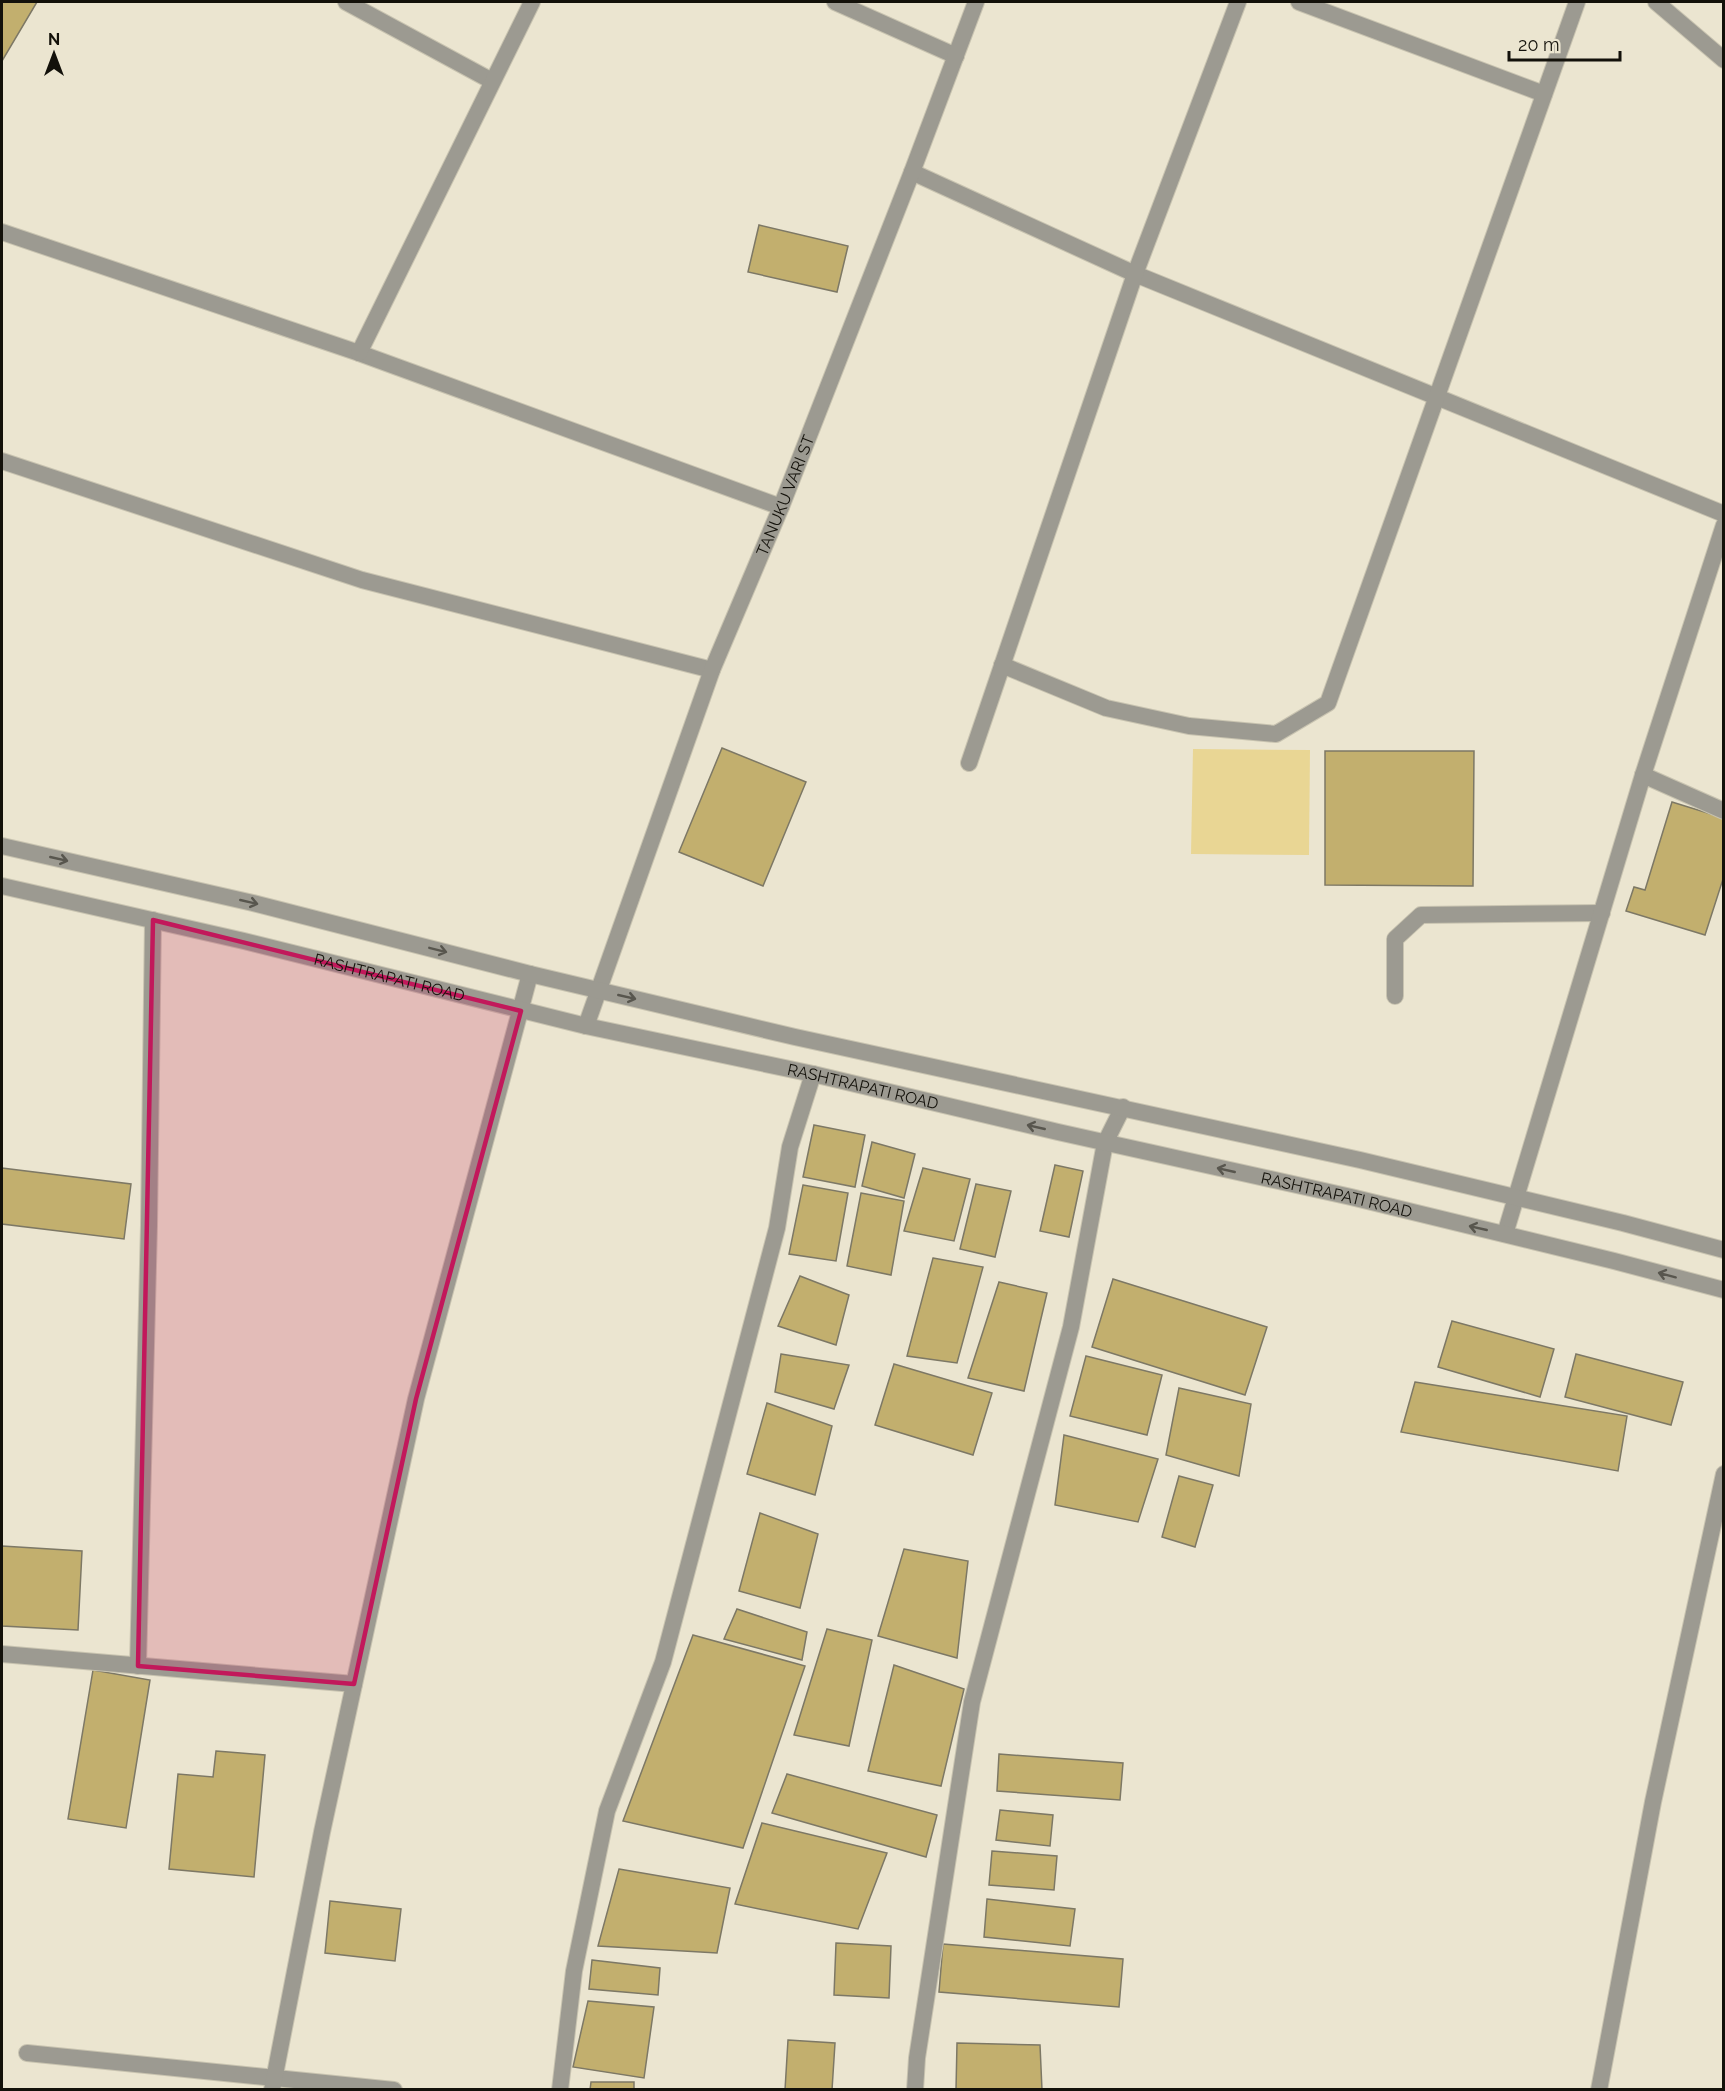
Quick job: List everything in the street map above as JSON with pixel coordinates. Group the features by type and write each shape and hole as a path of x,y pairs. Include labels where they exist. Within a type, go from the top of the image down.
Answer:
{"street":[{"path":"346,2 492,81"},
{"path":"359,353 532,2"},
{"path":"836,2 956,56"},
{"name":"TANUKU VARI ST","path":"585,1026 712,670 781,507 976,2"},
{"path":"969,763 1135,274 1238,2"},
{"path":"1299,2 1544,94"},
{"path":"1002,665 1106,708 1189,726 1275,734 1328,703 1577,2"},
{"path":"1656,2 1724,60"},
{"path":"912,172 1135,274 1724,514"},
{"path":"2,232 359,353 781,507"},
{"path":"2,461 362,580 712,670"},
{"path":"1505,1234 1643,775 1724,525"},
{"path":"1643,775 1724,811"},
{"name":"RASHTRAPATI ROAD","path":"2,846 253,903 530,974 795,1037 1123,1107 1516,1197 1724,1250"},
{"name":"RASHTRAPATI ROAD","path":"2,886 256,944 585,1026 813,1074 1105,1143 1351,1197 1724,1290"},
{"path":"1395,996 1395,939 1421,915 1602,913"},
{"path":"138,1666 149,1225 153,920"},
{"path":"273,2083 354,1684 416,1399 522,1011 530,974"},
{"path":"560,2090 574,1971 607,1812 663,1662 777,1228 790,1147 813,1074"},
{"path":"915,2090 919,2047 972,1702 1071,1327 1105,1143 1123,1107"},
{"path":"1599,2090 1653,1802 1724,1474"},
{"path":"2,1654 354,1684"},
{"path":"27,2053 273,2083 394,2090"}],"highlighted area":[{"path":"153,920 521,1011 416,1399 354,1684 138,1666"}],"shaded area":[{"path":"1193,749 1310,750 1309,855 1191,854"}],"building":[{"path":"2,2 37,2 2,61"},
{"path":"759,225 848,246 837,292 748,272"},
{"path":"722,748 806,782 763,886 679,852"},
{"path":"1325,751 1474,751 1473,886 1325,885"},
{"path":"1672,802 1724,818 1724,876 1705,935 1626,911 1634,887 1645,890"},
{"path":"814,1125 865,1135 855,1187 803,1177"},
{"path":"872,1142 915,1154 904,1198 862,1186"},
{"path":"1055,1165 1083,1171 1069,1237 1040,1231"},
{"path":"2,1168 131,1184 124,1239 2,1224"},
{"path":"923,1168 970,1179 954,1241 904,1231"},
{"path":"976,1184 1011,1191 995,1257 960,1249"},
{"path":"803,1185 848,1193 836,1261 789,1254"},
{"path":"861,1193 904,1201 891,1275 847,1266"},
{"path":"933,1258 983,1267 957,1363 907,1356"},
{"path":"800,1276 849,1295 836,1345 778,1326"},
{"path":"1113,1279 1267,1327 1245,1395 1092,1347"},
{"path":"999,1282 1047,1293 1024,1391 968,1378"},
{"path":"1452,1321 1554,1349 1540,1397 1438,1367"},
{"path":"781,1354 849,1365 834,1409 775,1392"},
{"path":"1576,1354 1683,1382 1671,1425 1565,1397"},
{"path":"1086,1356 1162,1375 1147,1435 1070,1416"},
{"path":"894,1364 992,1393 973,1455 875,1425"},
{"path":"1415,1382 1627,1416 1618,1471 1401,1432"},
{"path":"1179,1388 1251,1404 1239,1476 1166,1455"},
{"path":"767,1403 832,1426 815,1495 747,1474"},
{"path":"1064,1435 1158,1459 1138,1522 1055,1505"},
{"path":"1179,1476 1213,1485 1195,1547 1162,1537"},
{"path":"760,1513 818,1534 800,1608 739,1591"},
{"path":"2,1546 82,1551 78,1630 2,1626"},
{"path":"904,1549 968,1561 957,1658 878,1636"},
{"path":"737,1609 807,1632 802,1660 724,1639"},
{"path":"827,1629 872,1640 849,1746 794,1735"},
{"path":"693,1635 805,1666 743,1848 623,1821"},
{"path":"894,1665 964,1689 941,1786 868,1771"},
{"path":"93,1670 150,1680 126,1828 68,1819"},
{"path":"216,1751 265,1755 254,1877 169,1869 178,1774 213,1777"},
{"path":"999,1754 1123,1763 1120,1800 997,1791"},
{"path":"787,1774 937,1815 926,1857 772,1813"},
{"path":"1000,1810 1053,1815 1050,1846 996,1840"},
{"path":"762,1823 887,1853 858,1929 735,1904"},
{"path":"992,1851 1057,1856 1054,1890 989,1885"},
{"path":"619,1869 730,1888 717,1953 598,1946"},
{"path":"987,1899 1075,1909 1070,1946 984,1937"},
{"path":"330,1901 401,1909 395,1961 325,1953"},
{"path":"836,1943 891,1946 889,1998 834,1995"},
{"path":"943,1944 1123,1959 1119,2007 939,1992"},
{"path":"592,1960 660,1968 658,1995 589,1989"},
{"path":"588,2001 654,2007 644,2078 573,2067"},
{"path":"788,2040 835,2043 832,2090 785,2090"},
{"path":"957,2043 1040,2045 1042,2090 956,2090"},
{"path":"591,2082 634,2082 634,2090 590,2090"}]}
